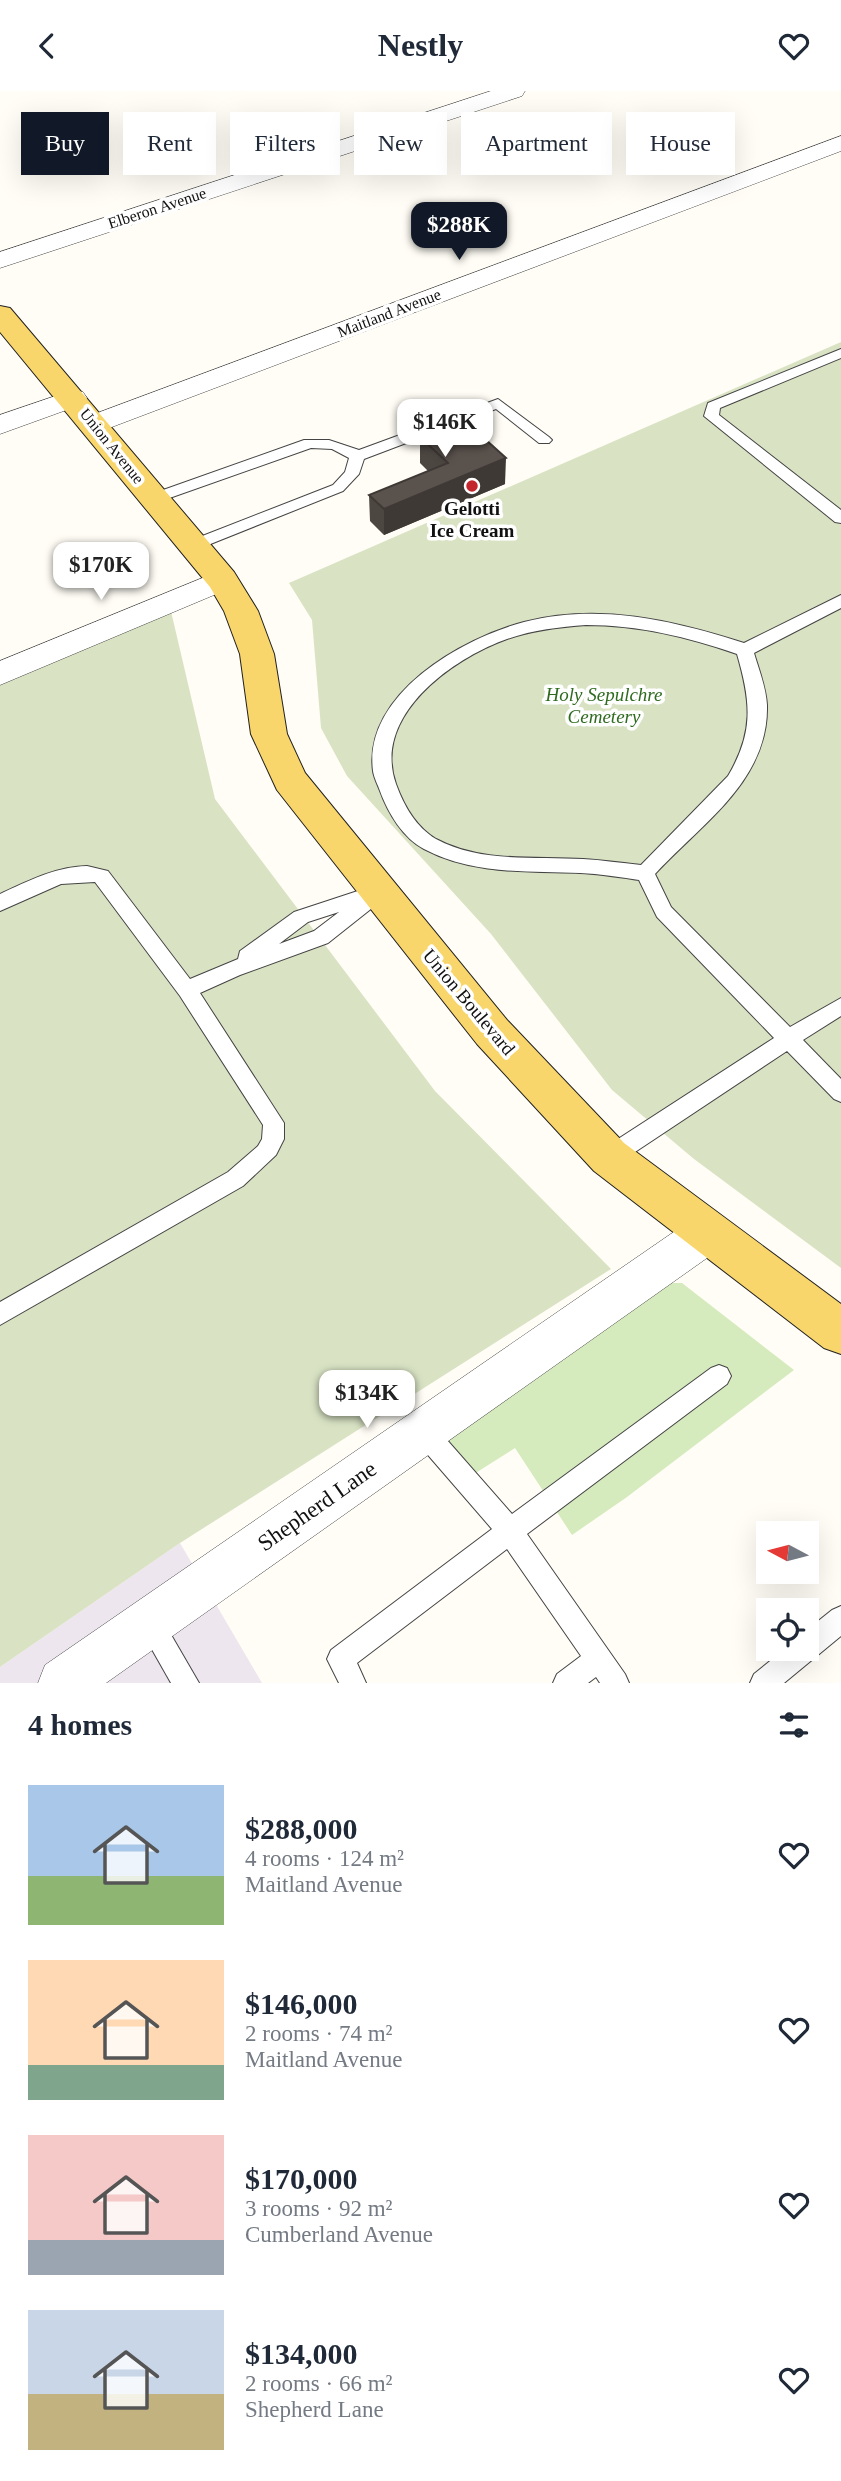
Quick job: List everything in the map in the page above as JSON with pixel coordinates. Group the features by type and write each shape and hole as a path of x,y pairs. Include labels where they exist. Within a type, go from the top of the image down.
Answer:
{"main road":[{"name":"Union Avenue","path":"0,314 73,398 222,580"},
{"name":"Union Boulevard","path":"222,580 241,611 257,654 269,734 290,781 492,1032 609,1157 841,1332"}],"street":[{"name":"Elberon Avenue","path":"0,260 514,91"},
{"name":"Maitland Avenue","path":"94,424 841,143"},
{"path":"0,425 73,398"},
{"path":"0,674 222,580"},
{"name":"Shepherd Lane","path":"63,1683 709,1232"}],"lane":[{"path":"841,353 713,406 711,416 841,518"},
{"path":"357,456 498,403 544,440"},
{"path":"155,498 309,443 328,443 346,448 357,456"},
{"path":"194,546 338,488 350,477 357,465 357,456"},
{"path":"645,873 582,866 487,864 427,843 400,815 384,786 381,760 390,726 410,695 433,671 474,646 526,628 575,620 614,619 658,623 745,650 841,601"},
{"path":"645,873 666,849 706,814 737,781 750,756 757,730 758,706 745,650"},
{"path":"0,903 60,875 75,872 100,876 187,990 273,1123 274,1141 258,1161 199,1201 0,1314"},
{"path":"645,873 664,912 841,1093"},
{"path":"187,990 233,969 321,937 379,892"},
{"path":"609,1157 841,1006"},
{"path":"353,1683 340,1659 719,1376"},
{"path":"424,1432 510,1531 616,1683"},
{"path":"819,1637 841,1619"},
{"path":"150,1622 186,1683"},
{"path":"566,1683 599,1659"},
{"path":"763,1683 790,1661"}],"shaded area":[{"path":"180,1543 262,1683 0,1683 0,1667"}],"green space":[{"name":"Holy Sepulchre Cemetery","path":"841,342 841,1268 694,1159 612,1090 491,934 347,776 321,728 312,620 289,583"},
{"path":"170,607 215,799 435,1091 611,1269 180,1543 0,1667 0,677"},
{"path":"665,1283 682,1283 794,1370 627,1497 572,1535 515,1448 455,1486 424,1444"}],"building":[{"path":"455,412 506,458 384,509 369,495 448,463 420,437 432,433 424,425"}],"place":[{"name":"Gelotti Ice Cream","path":"472,486"}]}
